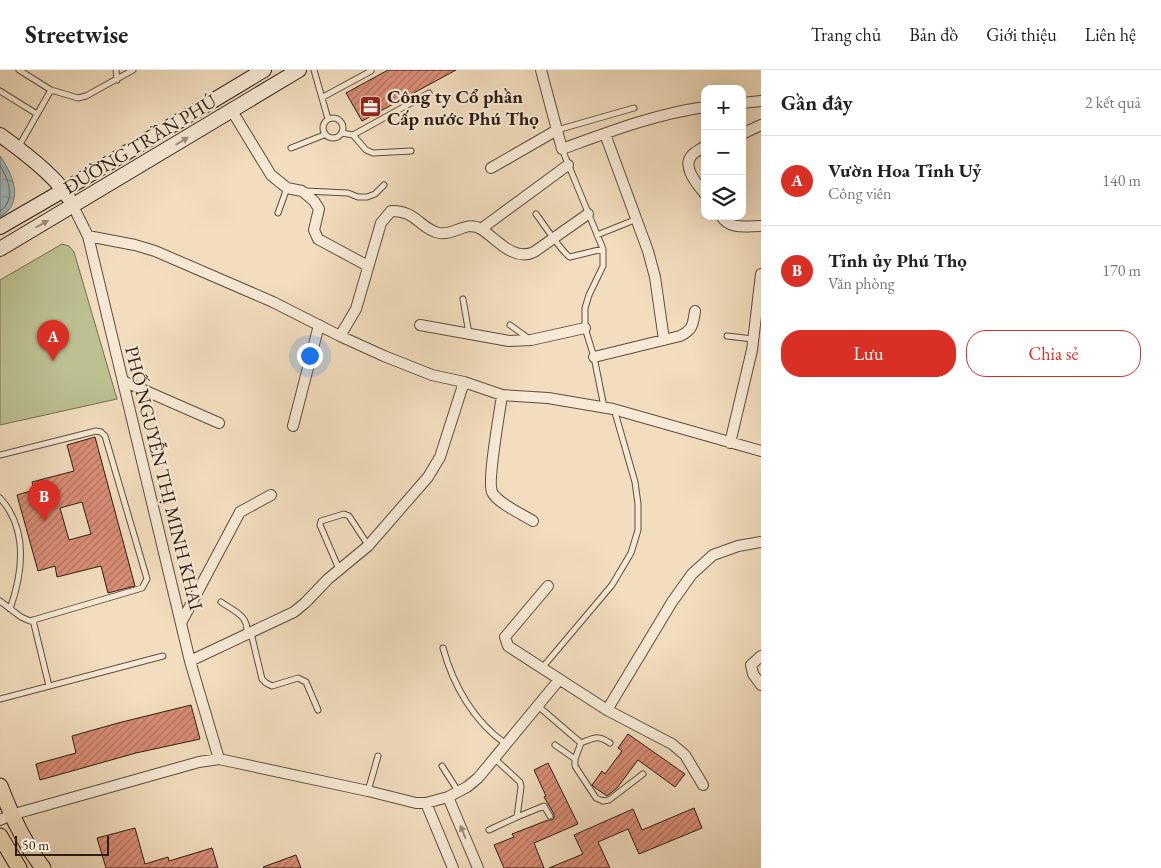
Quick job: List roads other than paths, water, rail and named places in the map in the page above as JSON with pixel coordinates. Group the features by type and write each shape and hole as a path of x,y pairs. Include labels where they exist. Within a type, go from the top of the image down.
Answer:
{"main road":[{"name":"ĐƯỜNG TRẦN PHÚ","path":"0,227 264,70"},
{"name":"ĐƯỜNG TRẦN PHÚ","path":"0,249 232,111 293,71"},
{"path":"0,135 18,148 64,190 73,206"},
{"path":"0,786 6,817 43,868"},
{"path":"0,836 19,868"}],"street":[{"path":"541,70 562,149 670,113 701,108"},
{"path":"746,103 761,101"},
{"path":"232,111 271,175 286,188 302,191 314,201 319,209 314,230 318,238 368,266"},
{"path":"746,132 761,125"},
{"path":"491,168 556,130"},
{"path":"605,134 648,250 655,277 664,340"},
{"path":"701,149 690,157 688,165 691,175 701,189"},
{"path":"481,229 568,165"},
{"name":"PHỐ NGUYỄN THỊ MINH KHAI","path":"73,206 88,236 190,661 219,759"},
{"path":"340,336 356,310 380,223 391,212 410,214 440,233 473,226 481,229 504,247 522,255 534,252 588,214"},
{"path":"723,220 734,226 761,226"},
{"path":"88,236 155,250 273,302 384,356 432,374 464,382 502,395 548,398 609,408 761,451"},
{"path":"730,443 756,347 761,274"},
{"path":"594,357 664,340 688,332 693,324 695,311"},
{"path":"293,426 319,325"},
{"path":"420,325 509,341 531,340 585,328"},
{"path":"123,381 219,423"},
{"path":"190,661 294,612 320,586 368,546 405,505 440,458 464,382"},
{"path":"502,395 490,484 492,492 500,501 532,521"},
{"path":"181,623 240,512 271,495"},
{"path":"607,710 672,602 692,574 713,555 738,546 761,542"},
{"path":"548,586 505,638 508,646 607,710 672,744 685,755 703,785"},
{"path":"761,656 750,665 753,674 761,685"},
{"path":"6,817 199,762 219,759 368,791 407,802 426,803 448,797 467,788 478,778 559,680"},
{"path":"448,797 478,868"},
{"path":"426,803 453,868"}],"lane":[{"path":"19,70 52,90 78,98 86,96 133,70"},
{"path":"116,70 117,80"},
{"path":"314,70 328,119"},
{"path":"322,97 371,70"},
{"path":"18,148 52,90"},
{"path":"0,91 37,114"},
{"path":"342,133 354,135 429,92"},
{"path":"556,130 634,108"},
{"path":"335,118 339,120 343,126 342,133 337,138 330,139 324,135 322,128 324,122 335,118"},
{"path":"291,148 324,135"},
{"path":"354,135 366,150 373,153 411,151"},
{"path":"542,668 612,585 631,553 638,530 638,504 635,482 609,408 585,328 585,308 603,266 603,249 562,149"},
{"path":"302,191 340,193 367,197 375,194 384,185"},
{"path":"278,213 286,188"},
{"path":"536,214 565,255 570,257 603,249"},
{"path":"597,235 637,219"},
{"path":"463,299 469,335"},
{"path":"510,325 531,340"},
{"path":"727,336 756,347"},
{"path":"0,455 96,431 101,432 105,436 147,579 142,588 33,620 26,620 0,601"},
{"path":"0,498 15,520 21,545 21,568 17,589 10,609"},
{"path":"339,570 320,526 321,521 344,514 349,516 368,546"},
{"path":"222,602 246,619 262,679 272,686 298,678 306,682 318,710"},
{"path":"33,620 49,686"},
{"path":"443,648 448,666 465,699 491,734 506,745"},
{"path":"0,699 163,656"},
{"path":"538,706 581,743"},
{"path":"610,742 602,737 596,737 581,743 575,760 575,766 596,798 609,800 643,774"},
{"path":"555,746 575,760"},
{"path":"368,791 378,756"},
{"path":"495,759 520,782 517,817"},
{"path":"442,766 458,792"},
{"path":"490,830 544,806 550,816"}],"water":[{"path":"0,156 9,171 14,188 14,196 8,211 0,217"}],"place":[{"name":"Công ty Cổ phần Cấp nước Phú Thọ","path":"371,107"},
{"name":"Vườn Hoa Tỉnh Uỷ","path":"53,361"},
{"name":"Tỉnh ủy Phú Thọ","path":"44,521"}]}
